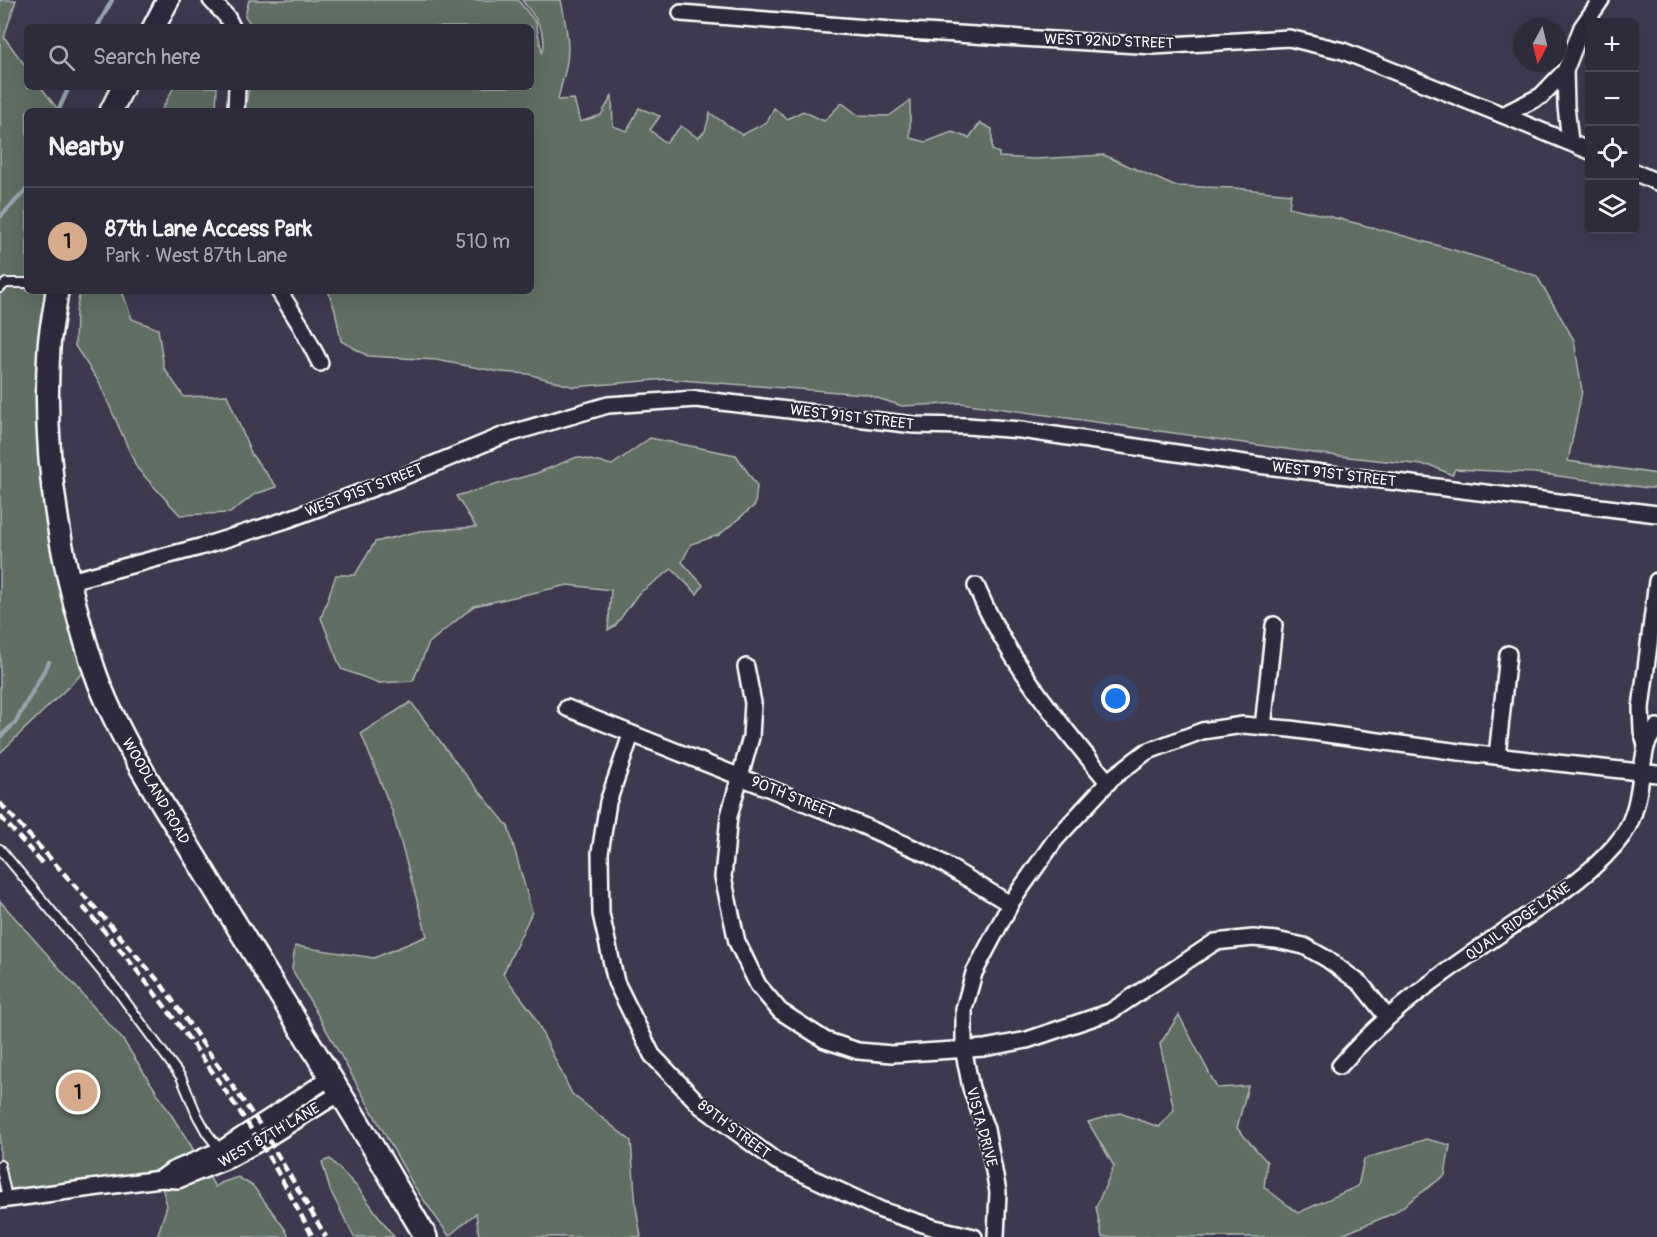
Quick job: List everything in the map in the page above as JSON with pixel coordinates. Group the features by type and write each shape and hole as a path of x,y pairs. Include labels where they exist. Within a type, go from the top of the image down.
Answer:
{"main road":[{"path":"156,24 168,0"},
{"path":"112,108 122,90"},
{"name":"WOODLAND ROAD","path":"57,294 49,345 48,430 51,478 63,552 92,664 116,719 146,775 226,910 336,1085 426,1237"}],"street":[{"path":"211,0 230,24"},
{"path":"1567,66 1582,27 1601,0"},
{"name":"WEST 92ND STREET","path":"681,14 1154,46 1289,38 1343,51 1585,149"},
{"path":"1503,114 1541,96 1564,72"},
{"path":"1565,72 1570,142"},
{"path":"236,108 237,90"},
{"path":"1639,174 1657,182"},
{"path":"281,294 320,363"},
{"name":"WEST 91ST STREET","path":"70,580 200,547 286,520 400,478 502,436 608,405 696,399 914,425 1021,430 1258,465 1657,514"},
{"name":"QUAIL RIDGE LANE","path":"1340,1066 1362,1040 1388,1017 1473,952 1536,910 1594,866 1622,835 1635,812 1650,773 1642,731 1641,708 1657,581"},
{"path":"976,586 990,618 1051,713 1108,782"},
{"path":"1263,727 1274,625"},
{"path":"1497,756 1508,654"},
{"path":"746,667 753,703 751,737 729,816 723,877 737,942 758,985 780,1011 825,1040 858,1051 892,1054 964,1051 1027,1040 1110,1012 1215,942 1253,938 1304,946 1344,970 1361,984 1388,1017"},
{"name":"90TH STREET","path":"567,708 631,735 741,776 929,855 1010,904"},
{"name":"VISTA DRIVE","path":"996,1237 998,1192 986,1129 971,1088 964,1051 964,1009 974,974 1010,904 1055,840 1108,782 1146,752 1202,731 1243,725 1650,773"},
{"name":"QUAIL RIDGE LANE","path":"1646,745 1657,727"},
{"name":"89TH STREET","path":"631,735 608,802 600,853 601,914 616,981 652,1055 702,1107 776,1161 881,1210 936,1228 974,1237"},
{"name":"WEST 87TH LANE","path":"160,1179 171,1171 220,1149 336,1085"},
{"name":"WEST 87TH LANE","path":"4,1199 160,1179 178,1180 228,1160 268,1138 336,1085"}],"lane":[{"path":"0,288 6,284 24,283"},
{"path":"0,849 117,990 181,1077 197,1115 220,1149"},
{"path":"0,1165 4,1199"}],"green space":[{"path":"0,0 16,0 4,37 24,64 24,90 43,90 57,108 24,108 24,294 57,294 48,430 92,664 0,753"},
{"path":"249,0 518,0 536,23 542,52 544,38 542,31 522,0 561,0 568,50 558,100 574,99 580,122 601,115 612,96 613,126 627,131 639,108 660,116 650,130 666,143 681,126 698,138 705,131 710,113 742,135 767,122 774,108 787,119 803,111 824,121 842,103 858,115 889,116 910,101 910,138 926,142 952,132 969,138 980,123 992,129 992,150 999,153 999,157 1035,159 1104,155 1174,186 1235,188 1291,194 1289,207 1414,238 1537,276 1574,340 1582,391 1568,461 1657,474 1657,488 1535,473 1455,469 1452,475 1432,466 1321,454 961,403 902,406 865,394 667,379 574,387 528,374 500,372 436,360 368,356 341,341 329,294 534,294 534,108 246,108 248,90 534,90 534,24 250,24 245,16"},
{"path":"172,90 217,90 216,108 163,108"},
{"path":"79,294 123,294 132,319 158,329 164,368 184,397 227,395 252,455 277,487 255,494 230,513 180,515 137,468 99,382 75,346 76,312"},
{"path":"650,438 736,455 757,486 755,505 719,535 691,544 682,562 703,585 697,594 672,569 638,594 615,626 608,630 611,590 568,585 474,606 429,643 413,681 379,683 341,669 321,618 336,575 355,575 375,542 420,531 476,527 456,496 537,473 577,457 612,465"},
{"path":"411,702 457,764 508,826 532,912 503,974 532,1012 572,1094 631,1141 636,1207 641,1237 479,1237 476,1213 449,1236 414,1186 292,969 295,946 374,958 427,936 392,811 361,733"},
{"path":"0,901 123,1040 215,1187 238,1177 253,1186 289,1237 157,1237 167,1206 160,1179 0,1200"},
{"path":"1179,1015 1217,1088 1248,1086 1237,1128 1267,1162 1264,1187 1298,1213 1358,1186 1364,1159 1426,1139 1450,1145 1445,1175 1394,1213 1337,1237 1102,1237 1096,1207 1114,1166 1088,1122 1120,1113 1159,1127 1174,1110 1160,1044"},
{"path":"330,1159 358,1188 394,1237 354,1237 330,1190 322,1162"}],"waterway":[{"path":"99,24 112,0"},
{"path":"59,108 68,90"},
{"path":"0,217 24,192"},
{"path":"0,737 15,723 49,662"}],"railway":[{"path":"0,803 161,984 260,1125 326,1237"},
{"path":"0,816 42,863"},
{"path":"83,907 153,991 218,1080 266,1153 313,1237"}],"place":[{"name":"87th Lane Access Park","path":"78,1092"}]}
